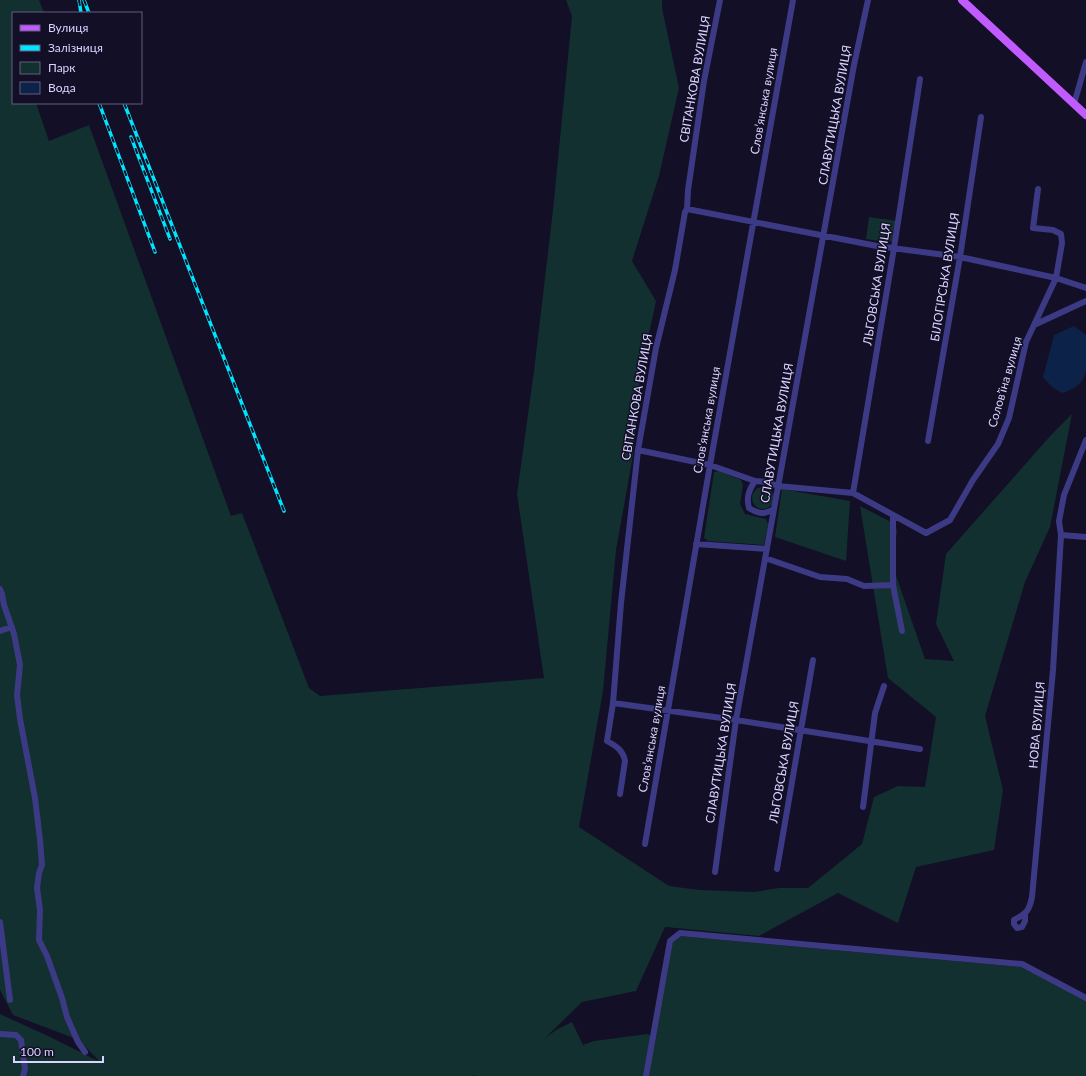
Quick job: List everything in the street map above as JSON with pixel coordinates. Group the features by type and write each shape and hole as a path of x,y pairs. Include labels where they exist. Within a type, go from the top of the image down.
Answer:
{"main road":[{"path":"962,0 1086,115"}],"street":[{"name":"СВІТАНКОВА ВУЛИЦЯ","path":"620,794 625,761 617,746 607,741 638,450 656,348 675,270 687,209 688,190 703,89 720,0"},
{"name":"Словʼянська вулиця","path":"645,844 696,544 793,0"},
{"name":"СЛАВУТИЦЬКА ВУЛИЦЯ","path":"714,872 736,720 854,65 868,0"},
{"path":"1074,104 1086,62"},
{"name":"ЛЬГОВСЬКА ВУЛИЦЯ","path":"853,493 894,248 920,79"},
{"name":"БІЛОГІРСЬКА ВУЛИЦЯ","path":"928,441 960,256 981,117"},
{"name":"Соловʼїна вулиця","path":"893,515 926,533 950,520 973,480 998,444 1009,418 1026,342 1056,278 1062,243 1061,234 1052,230 1033,228 1038,189"},
{"path":"687,209 894,248 905,248 960,256 1056,278 1086,288"},
{"path":"1034,325 1086,301"},
{"name":"НОВА ВУЛИЦЯ","path":"1025,914 1030,908 1032,897 1053,670 1061,535 1059,520 1064,495 1086,440"},
{"path":"638,450 710,465 755,481 767,482 778,486 853,493 893,515 893,585 902,632"},
{"path":"755,481 748,493 747,501 749,508 756,512 766,514 774,509"},
{"path":"1061,535 1086,538"},
{"path":"696,544 767,549"},
{"path":"765,558 820,577 847,579 864,586 893,585"},
{"path":"0,589 14,634 20,665 17,695 35,798 40,840 42,865 39,873 37,888 40,910 39,940 47,956 67,1017 84,1052"},
{"path":"0,631 12,627"},
{"name":"ЛЬГОВСЬКА ВУЛИЦЯ","path":"777,869 813,660"},
{"path":"863,807 875,713 884,686"},
{"path":"612,703 736,720 920,749"},
{"path":"0,922 10,1000"},
{"path":"646,1076 670,941 680,933 1022,964 1086,998"},
{"path":"0,1034 16,1035 21,1040 25,1069 23,1076"}],"green space":[{"path":"0,0 39,0 44,12 12,12 12,104 36,104 49,141 89,125 231,516 242,513 309,688 320,696 544,678 517,494 534,371 553,210 572,16 566,0 662,0 662,8 679,88 659,176 632,261 656,301 640,376 633,455 616,550 603,691 579,827 669,886 699,890 754,892 779,888 808,888 862,844 874,797 898,786 925,787 936,717 888,678 860,506 893,523 897,530 893,567 925,659 954,661 936,624 946,554 1051,435 1072,414 1050,527 1025,582 985,716 1003,790 994,850 916,867 898,923 838,893 759,936 665,927 636,991 582,1002 544,1039 556,1030 572,1022 583,1045 594,1041 647,1034 652,1036 645,1076 0,1076 0,1014 100,1062 79,1040 13,1015 0,990"},
{"path":"869,217 897,221 892,241 886,242 866,239"},
{"path":"719,471 741,480 743,485 740,504 745,514 766,519 768,524 764,545 708,541 704,538 714,472"},
{"path":"763,487 771,490 774,498 771,506 763,509 755,506 752,498 755,490"},
{"path":"782,489 850,501 846,561 775,537"},
{"path":"679,936 1021,967 1086,1001 1086,1076 647,1076 671,942"}],"water":[{"path":"1074,326 1086,335 1086,372 1077,386 1062,393 1052,387 1043,377 1054,335"}],"railway":[{"path":"79,0 81,12"},
{"path":"84,0 89,12"},
{"path":"99,104 155,252"},
{"path":"124,104 284,511"},
{"path":"131,137 170,239"}]}
